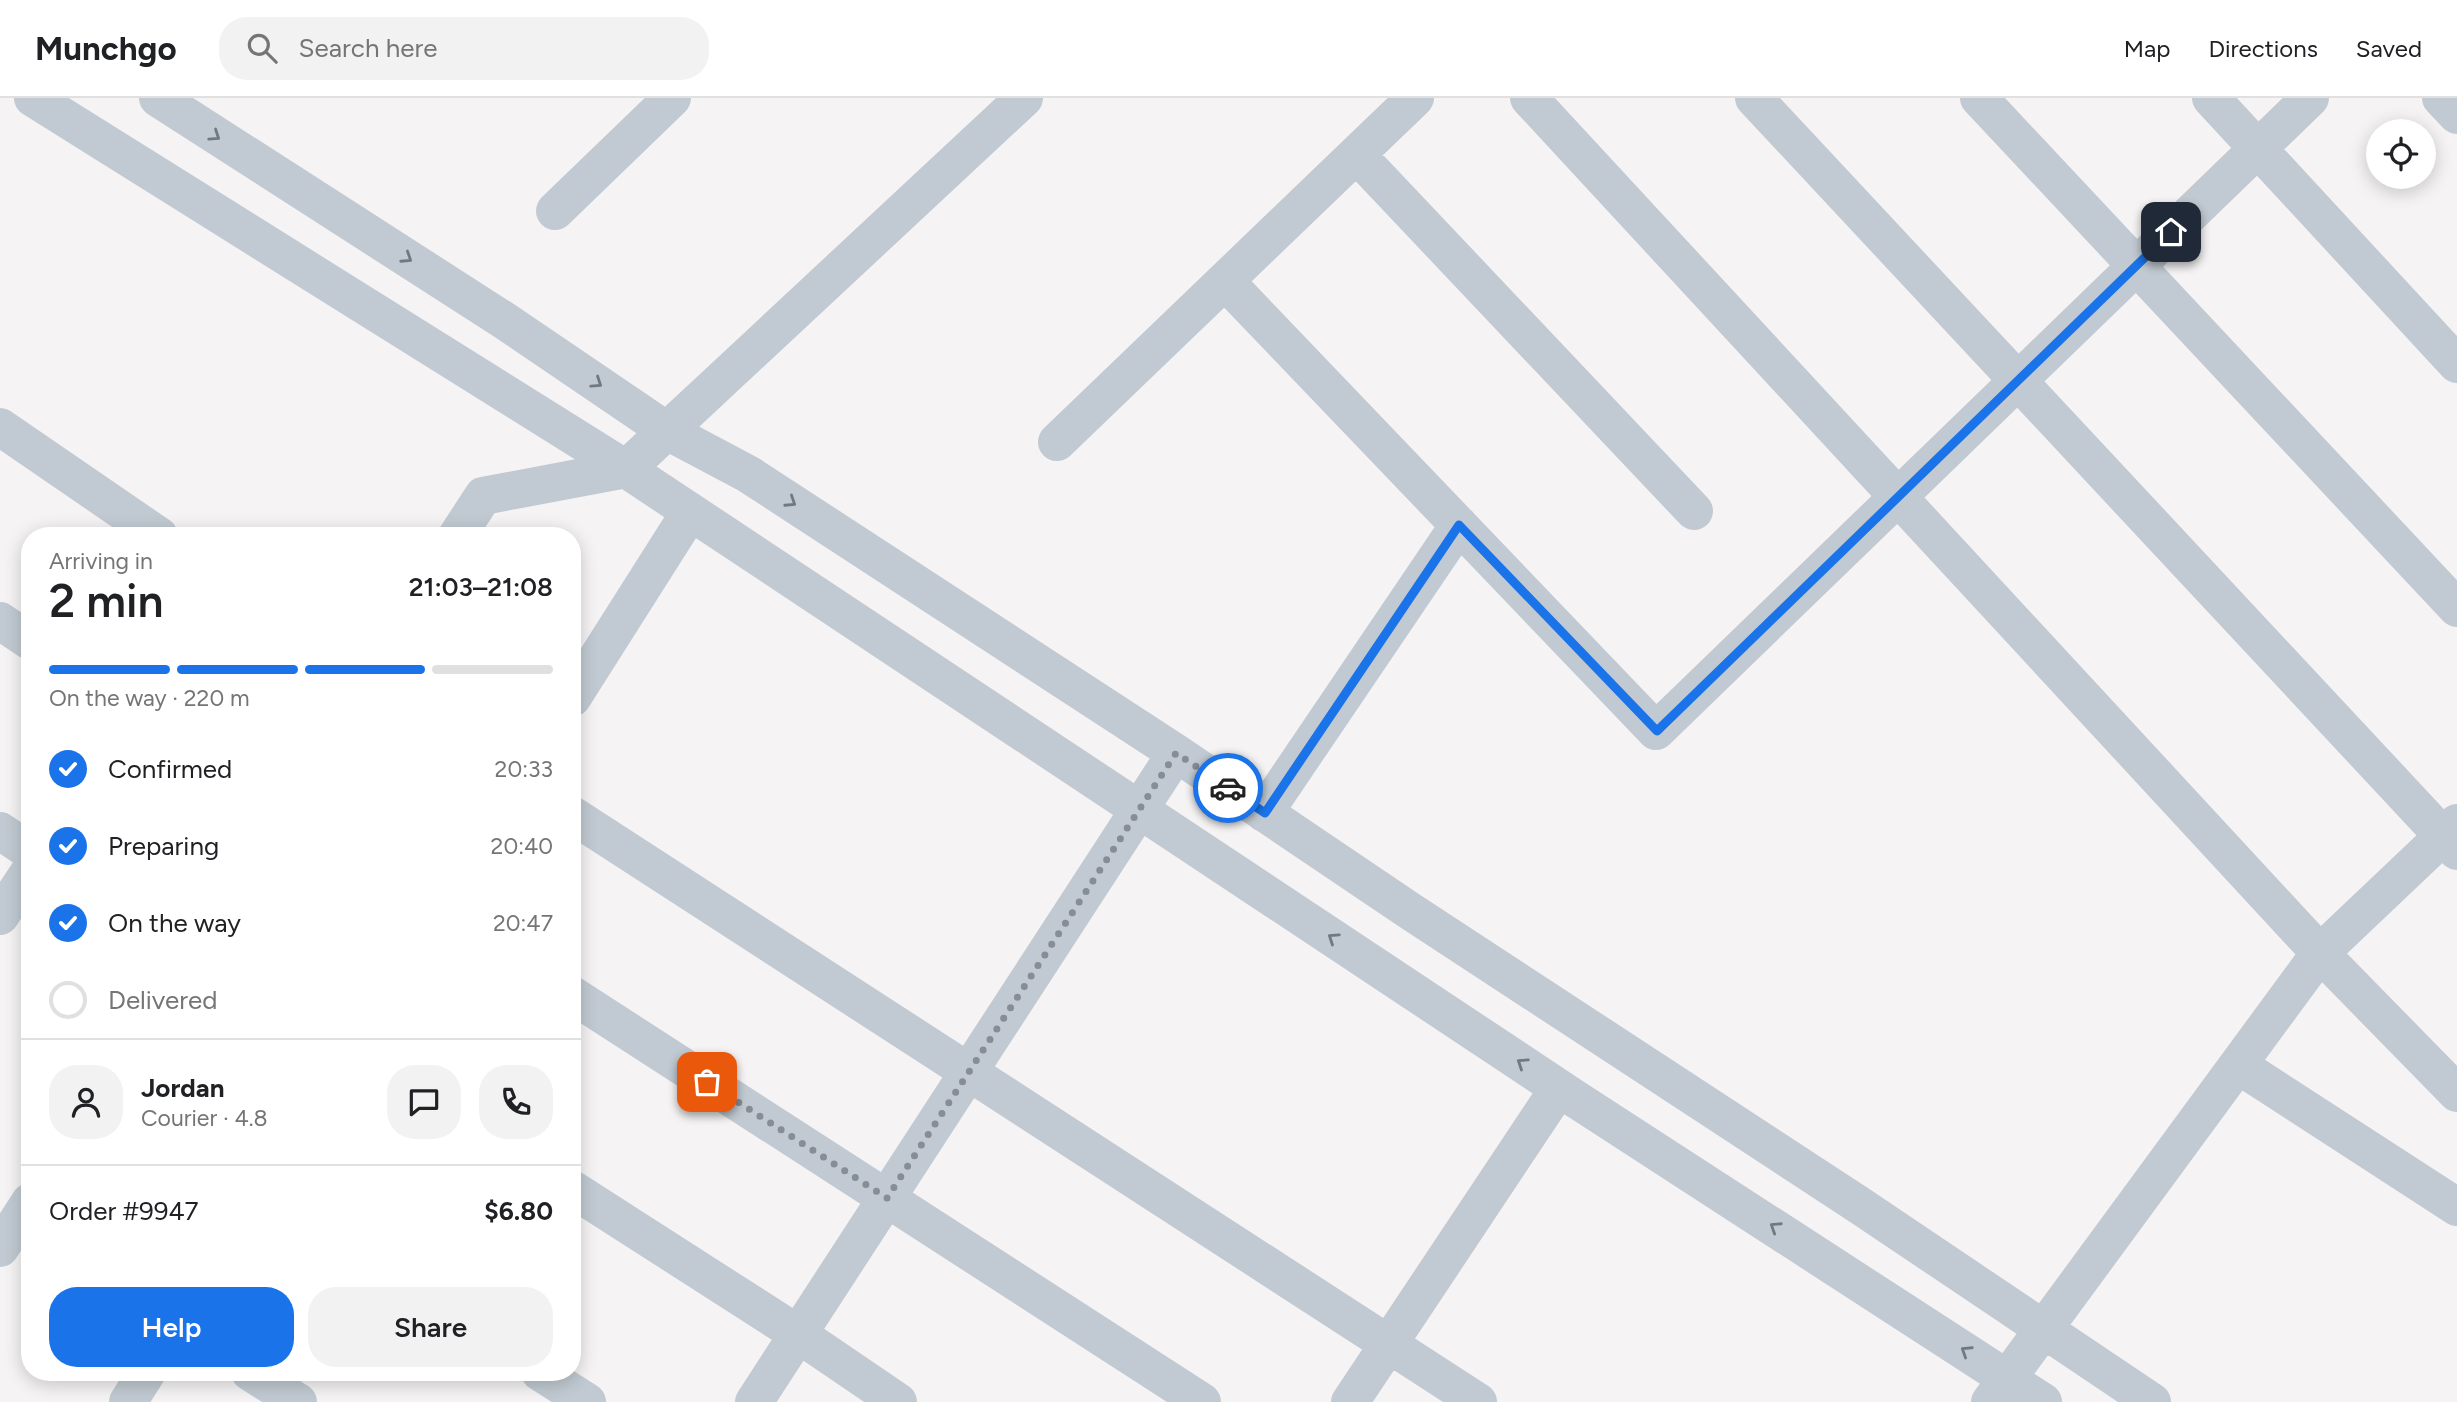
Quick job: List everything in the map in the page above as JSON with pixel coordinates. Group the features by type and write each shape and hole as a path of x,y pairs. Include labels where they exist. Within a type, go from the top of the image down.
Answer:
{"street":[{"path":"33,98 626,469 1559,1087 1999,1390 2043,1402"},
{"path":"158,98 505,321 667,431 748,474 1176,753 2152,1402"},
{"path":"555,211 672,98"},
{"path":"463,527 483,496 626,469 1024,98"},
{"path":"1057,442 1415,98"},
{"path":"1530,98 2320,953 2457,1093"},
{"path":"1754,98 2018,381 2452,837 2320,953 1999,1390"},
{"path":"1979,98 2457,608"},
{"path":"2211,98 2457,364"},
{"path":"1225,281 1657,731 2310,98"},
{"path":"2441,98 2457,115"},
{"path":"1356,155 1694,511"},
{"path":"0,427 146,527"},
{"path":"581,684 690,512"},
{"path":"1265,813 1459,525"},
{"path":"0,621 21,635"},
{"path":"754,1402 1176,753"},
{"path":"581,821 1478,1402"},
{"path":"0,831 21,845"},
{"path":"0,916 21,884"},
{"path":"581,1001 1202,1402"},
{"path":"2238,1065 2457,1207"},
{"path":"1350,1402 1559,1087"},
{"path":"581,1195 798,1334 898,1402"},
{"path":"0,1248 21,1216"},
{"path":"128,1402 141,1381"},
{"path":"264,1381 298,1402"},
{"path":"554,1381 587,1402"}],"way so far":[{"path":"707,1082 887,1198 1176,753 1228,788"}],"route":[{"path":"1228,788 1265,813 1459,525 1657,731 2171,232"}]}
